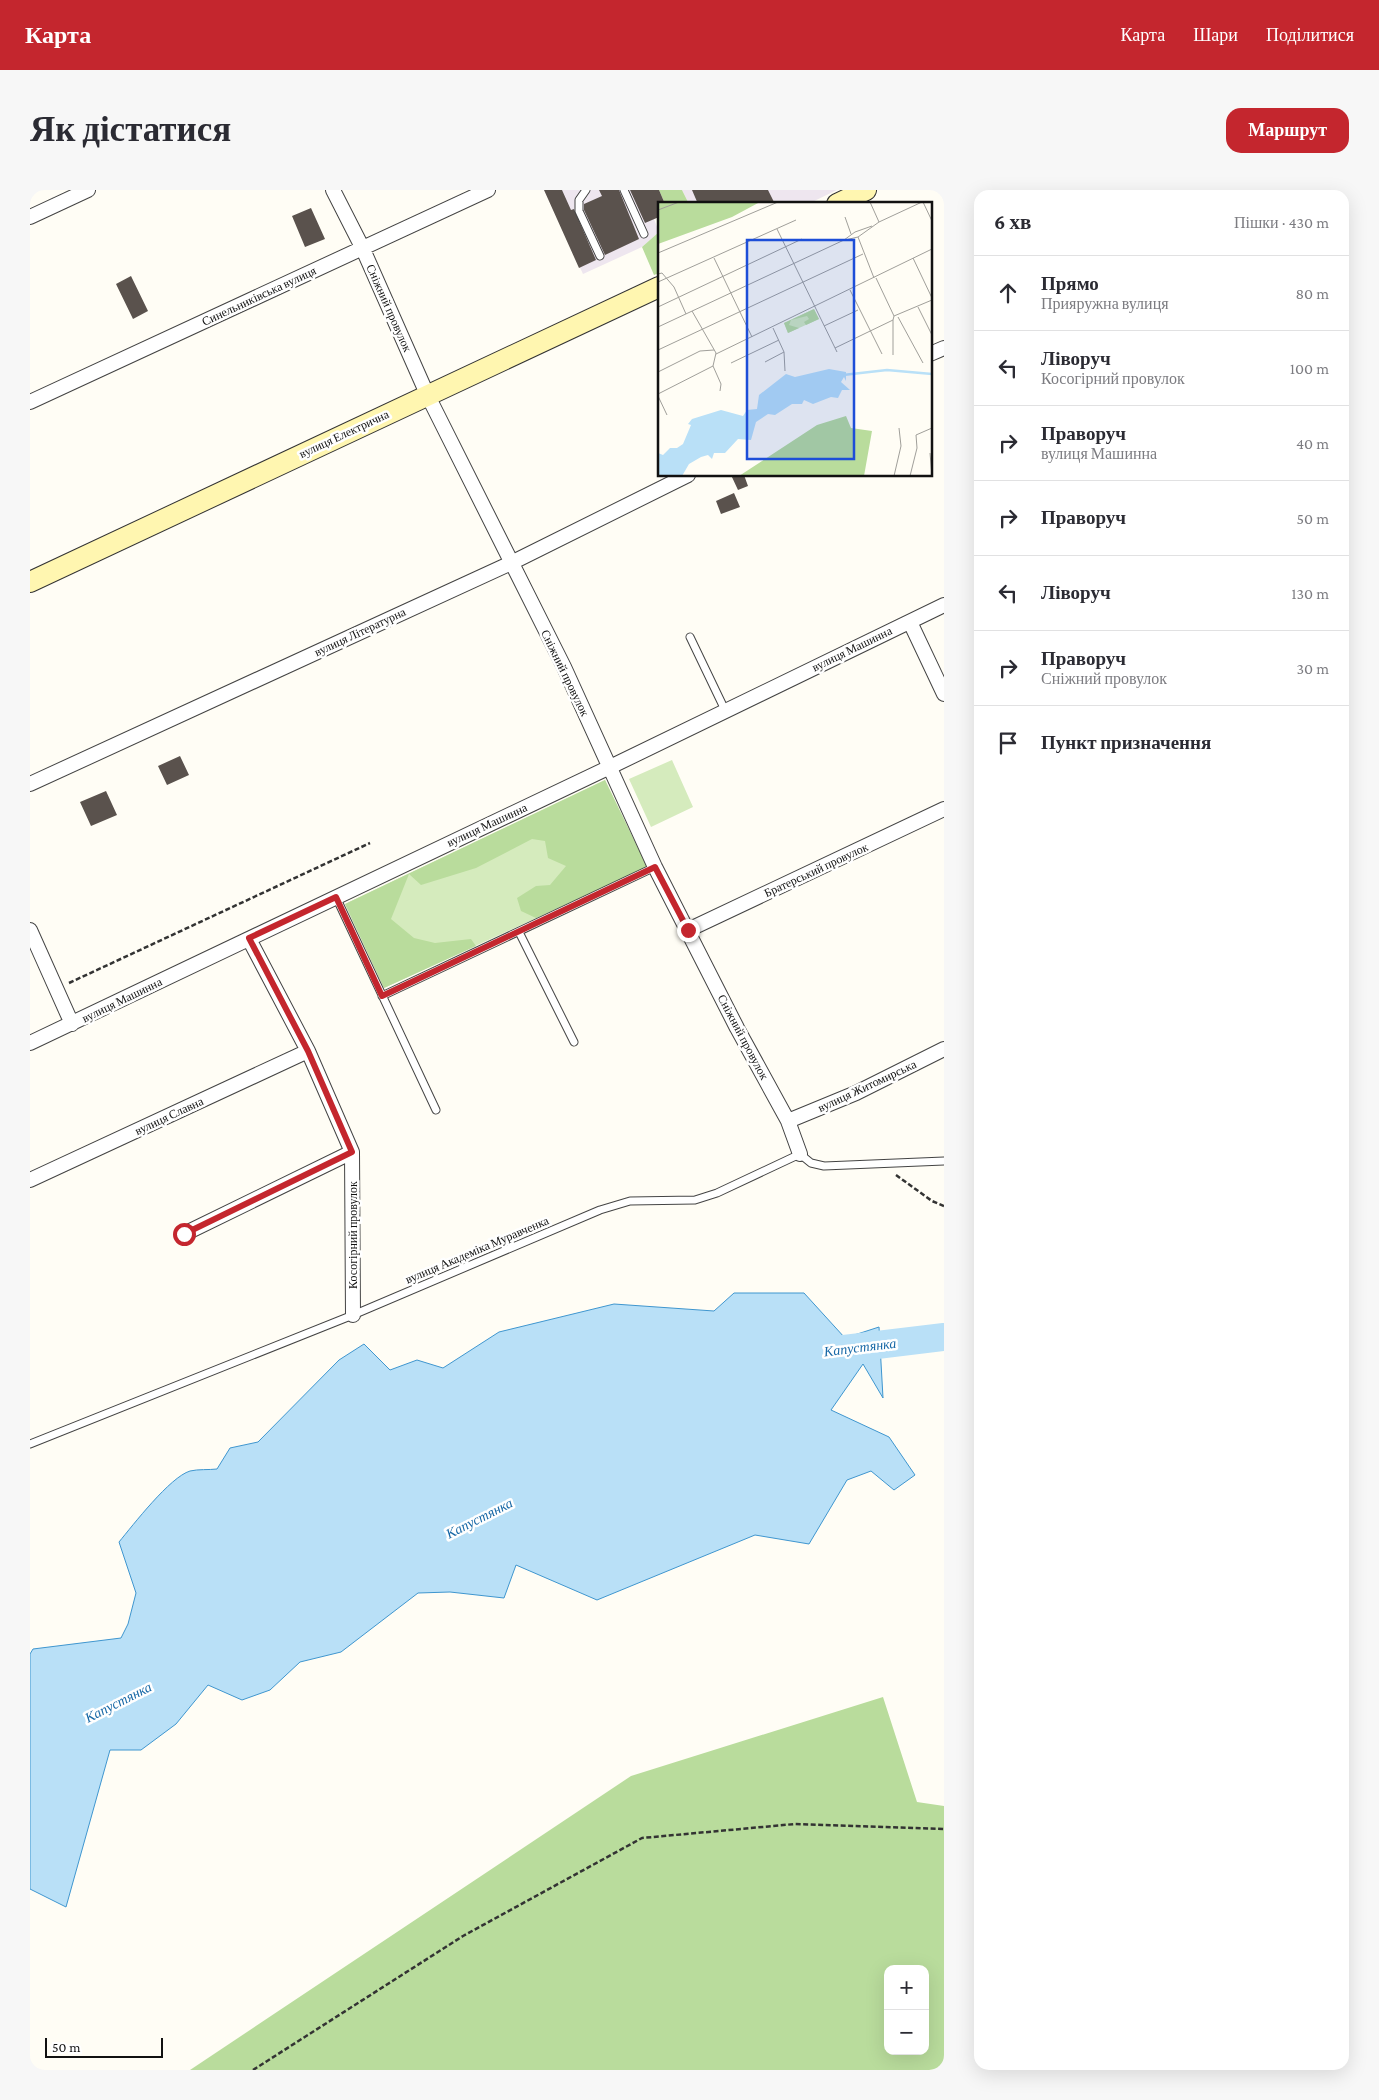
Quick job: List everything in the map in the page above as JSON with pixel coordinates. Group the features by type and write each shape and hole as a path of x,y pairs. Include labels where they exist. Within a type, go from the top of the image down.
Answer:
{"street":[{"path":"30,216 88,190"},
{"name":"Сніжний провулок","path":"333,190 362,248 427,394 564,667 655,867 737,1028 788,1121 800,1154"},
{"name":"Синельниківська вулиця","path":"30,402 488,190"},
{"path":"841,202 867,190"},
{"name":"вулиця Електрична","path":"30,582 427,394 658,287"},
{"path":"932,353 944,348"},
{"name":"вулиця Літературна","path":"30,784 511,563 686,476"},
{"name":"вулиця Машинна","path":"30,1043 610,767 944,605"},
{"path":"910,622 944,694"},
{"name":"Братерський провулок","path":"688,930 944,809"},
{"path":"30,930 72,1024"},
{"name":"Косогірний провулок","path":"249,938 308,1051 352,1152 353,1315"},
{"name":"вулиця Житомирська","path":"788,1121 856,1094 944,1049"},
{"name":"вулиця Славна","path":"30,1180 308,1051"},
{"path":"184,1234 352,1152"}],"lane":[{"path":"586,190 578,200 579,211 600,256"},
{"path":"624,190 644,234"},
{"path":"690,637 725,710"},
{"path":"382,996 655,867"},
{"path":"336,897 436,1110"},
{"path":"519,932 574,1042"},
{"path":"800,1154 811,1162 824,1166 944,1161"},
{"name":"вулиця Академіка Муравченка","path":"30,1444 353,1315 600,1210 630,1201 695,1200 717,1193 790,1161 800,1154"}],"path":[{"path":"57,989 370,843"},
{"path":"881,1163 932,1201 944,1206"},
{"path":"253,2070 463,1936 642,1838 795,1824 944,1829"}],"shaded area":[{"path":"544,190 659,190 664,202 658,202 658,217 654,219 658,233 642,247 583,274"},
{"path":"682,190 837,190 812,202 688,202"}],"green space":[{"path":"659,190 682,190 688,202 664,202"},
{"path":"658,233 658,273 654,275 642,247"},
{"path":"672,760 693,807 651,827 629,779"},
{"path":"605,780 647,867 384,988 345,904"},
{"path":"605,780 647,867 536,918 521,911 517,898 536,886 550,885 566,866 548,858 545,841 532,839 476,868 421,885 409,874 391,919 414,938 435,943 471,939 476,946 384,988 345,904"},
{"path":"883,1697 917,1802 944,1806 944,2070 190,2070 631,1776"}],"water":[{"path":"734,1293 804,1293 845,1338 879,1327 883,1398 863,1364 831,1410 889,1437 915,1475 894,1490 871,1471 847,1480 809,1544 755,1535 597,1600 516,1565 504,1598 450,1592 418,1593 341,1652 300,1662 270,1690 242,1700 208,1685 176,1724 141,1750 110,1750 66,1907 30,1889 30,1654 33,1649 121,1638 128,1624 136,1593 119,1542 152,1502 172,1482 190,1471 217,1469 230,1448 258,1442 339,1360 364,1344 390,1370 417,1360 443,1368 499,1332 614,1304 714,1311"}],"building":[{"path":"544,190 562,190 571,210 574,209 596,260 579,268"},
{"path":"599,190 619,190 639,239 605,255 584,210 584,204 602,196"},
{"path":"630,190 659,190 664,202 658,202 658,217 645,223"},
{"path":"692,190 768,190 774,202 697,202"},
{"path":"311,208 325,239 305,247 292,216"},
{"path":"131,276 148,311 133,319 116,284"},
{"path":"731,476 744,476 748,486 738,490"},
{"path":"734,493 740,507 721,514 716,501"},
{"path":"180,756 189,775 167,785 158,766"},
{"path":"106,791 117,815 91,826 80,802"}],"waterway":[{"name":"Капустянка","path":"844,1349 944,1337"}],"route":[{"path":"184,1234 352,1152 308,1051 249,938 336,897 382,996 655,867 688,930"}]}
